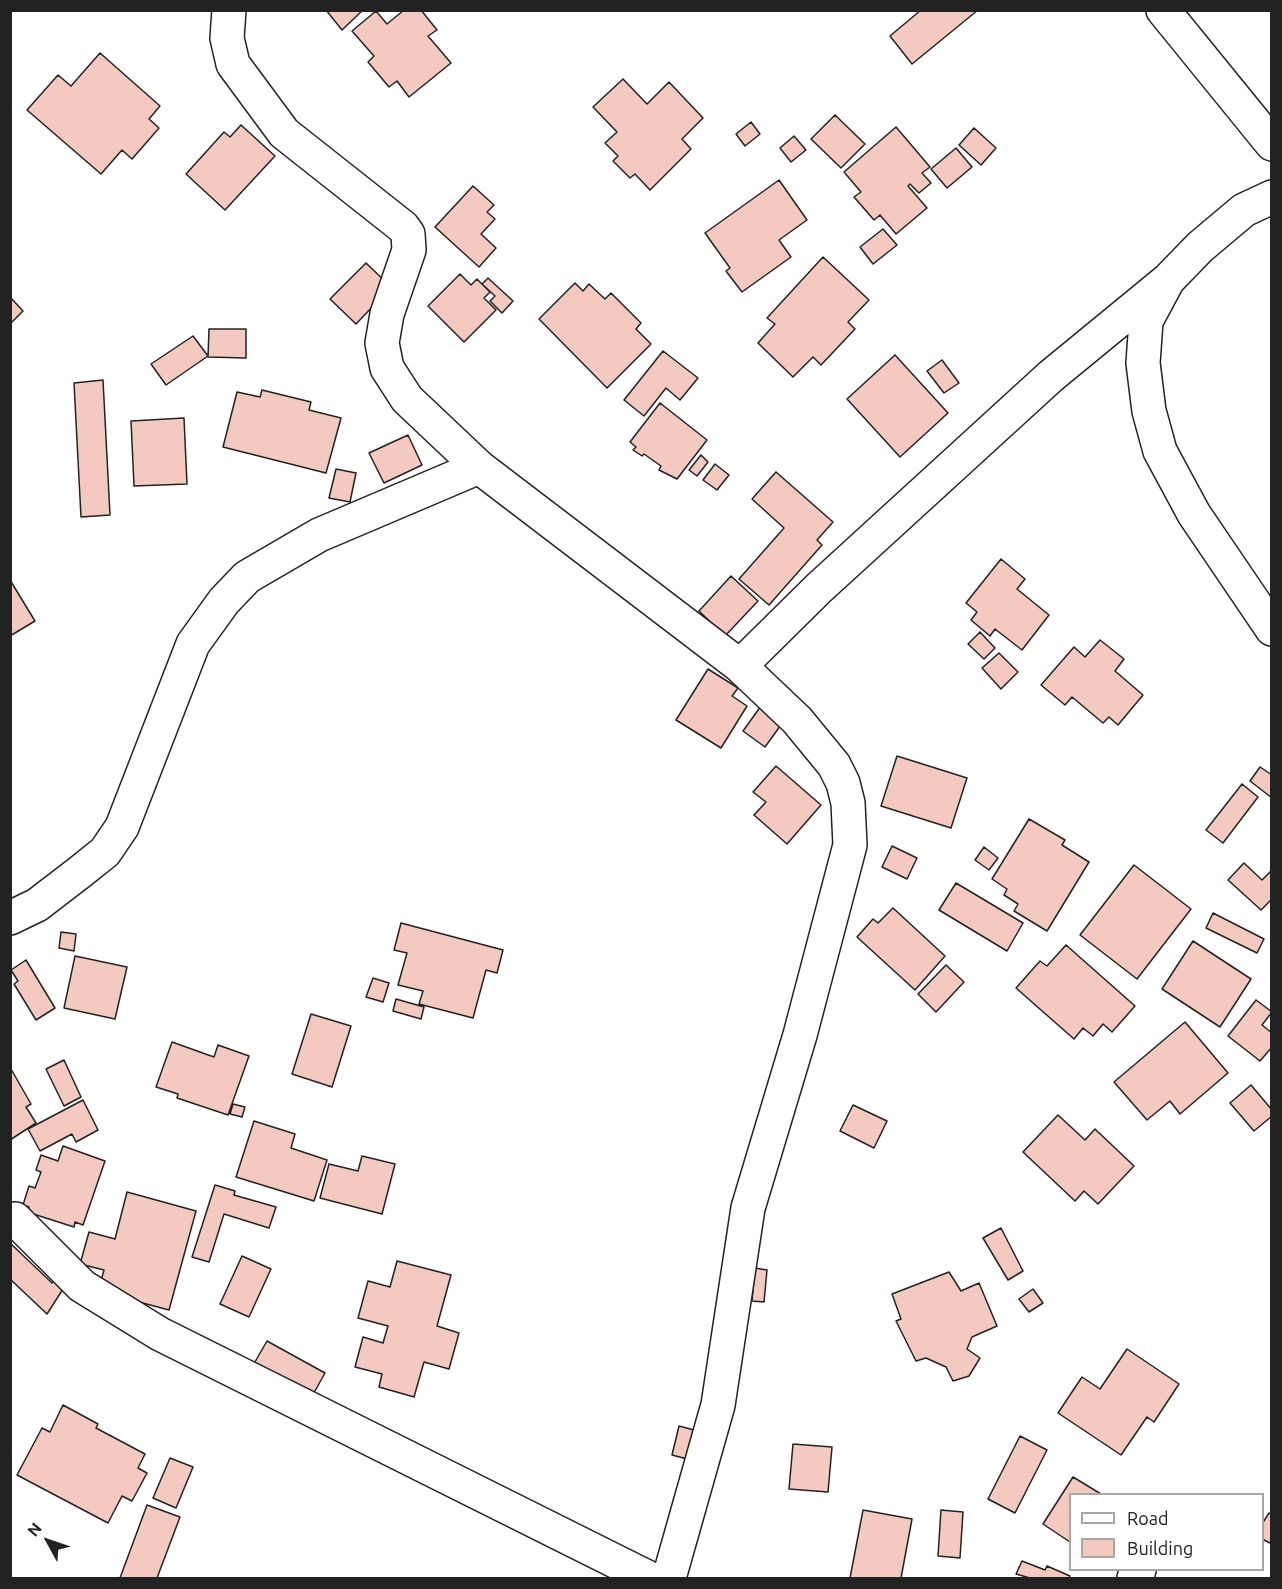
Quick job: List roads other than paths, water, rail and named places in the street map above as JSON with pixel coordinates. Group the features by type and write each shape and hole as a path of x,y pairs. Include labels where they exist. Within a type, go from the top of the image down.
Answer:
{"street":[{"path":"229,10 227,38 233,64 284,133 403,227 408,234 409,250 387,314 382,343 387,368 407,399 479,467 740,666 797,720 834,765 843,783 848,803 850,845 800,1035 748,1208 718,1405 669,1578"},
{"path":"1163,10 1272,144"},
{"path":"740,666 819,588 1051,376 1168,280 1200,247 1244,210 1272,197"},
{"path":"1168,280 1146,321 1143,363 1149,411 1160,451 1194,513 1272,629"},
{"path":"10,918 37,905 97,859 122,827 193,644 224,601 247,577 319,535 479,467"},
{"path":"15,1219 82,1286 160,1334 649,1578"}]}
